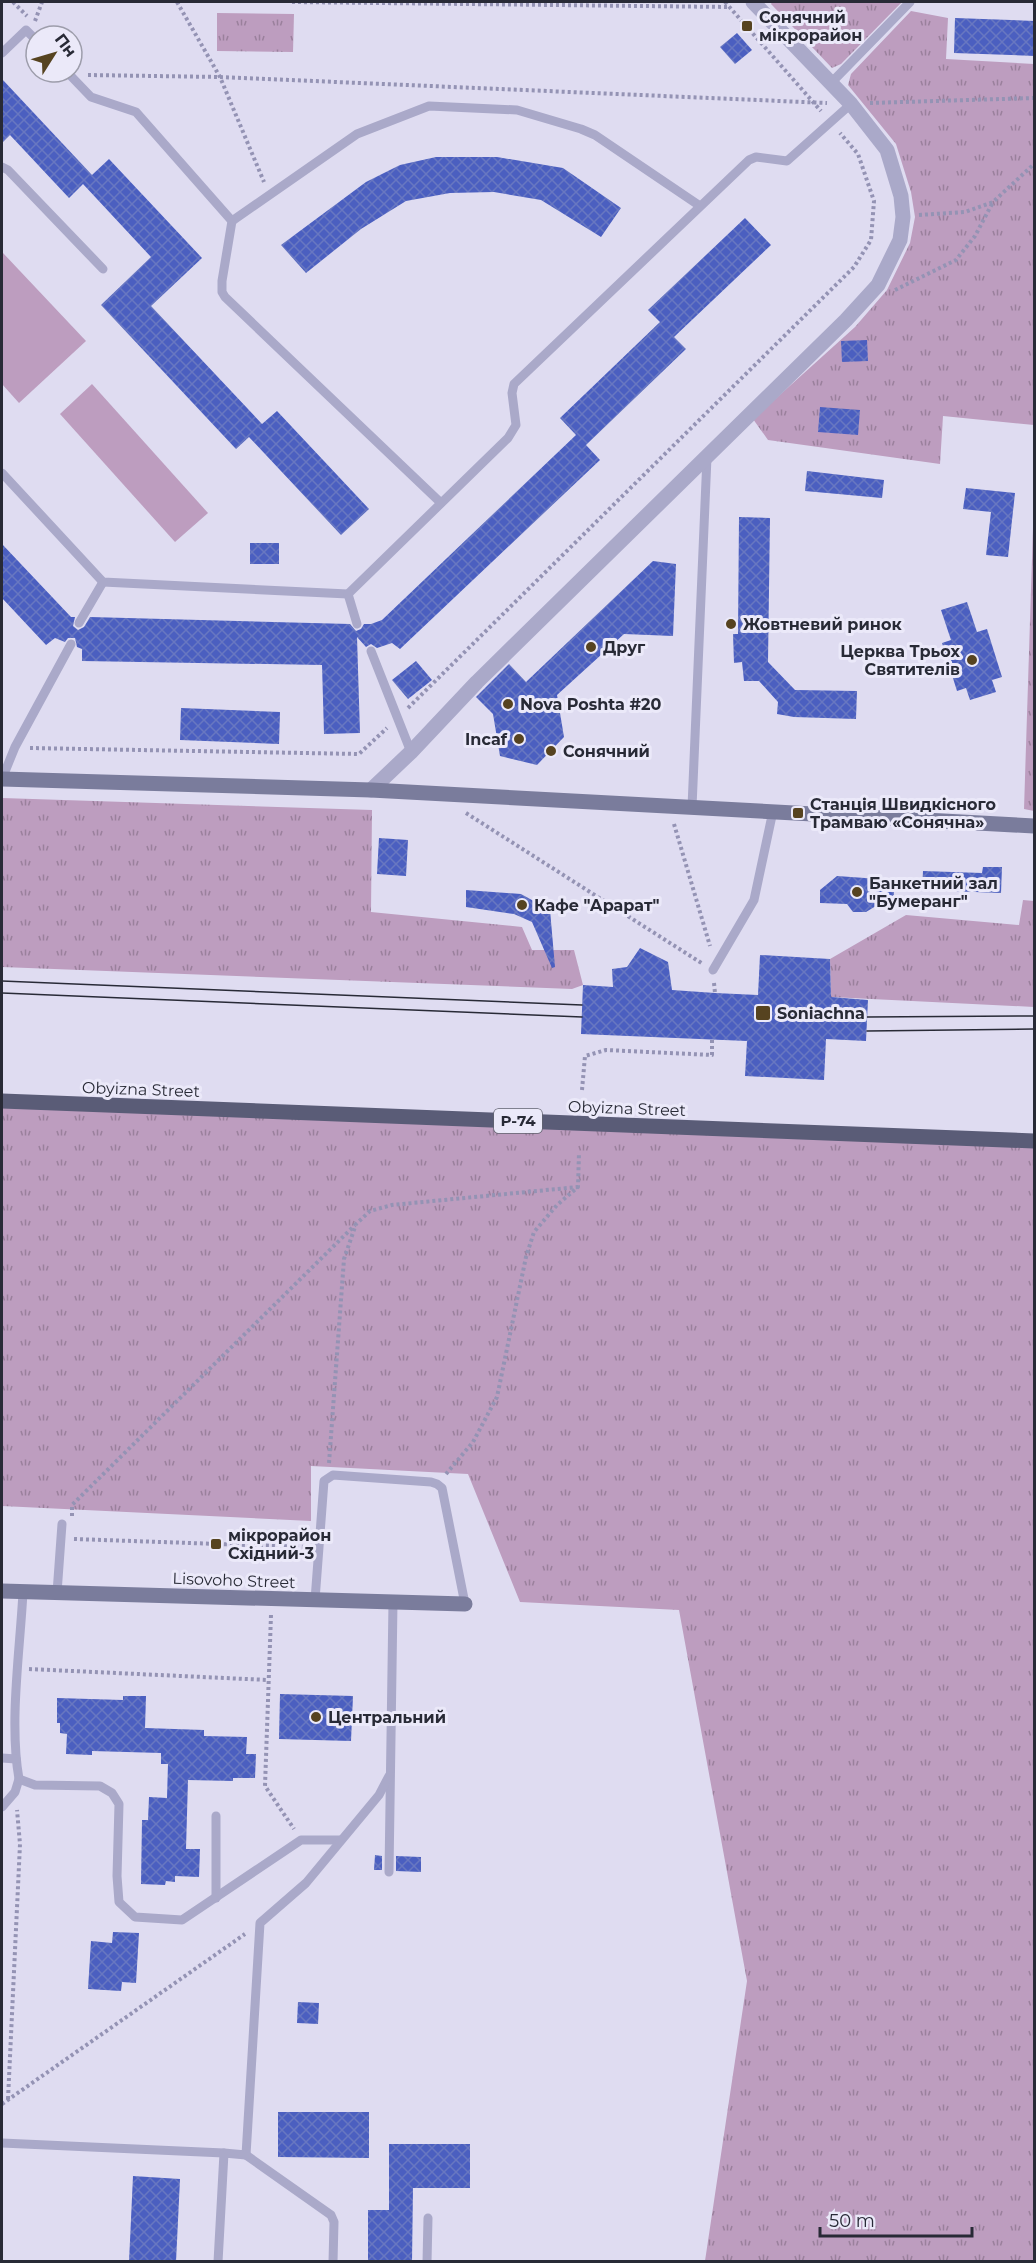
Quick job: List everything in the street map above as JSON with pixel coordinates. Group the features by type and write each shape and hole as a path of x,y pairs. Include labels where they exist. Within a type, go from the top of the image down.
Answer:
{"main road":[{"name":"Obyizna Street","path":"2,1101 1035,1141"}],"street":[{"path":"371,790 411,752 477,682 846,320 878,285 900,240 903,217 901,196 887,150 851,104 755,4"},
{"path":"2,779 371,790 1035,826"},
{"name":"Lisovoho Street","path":"2,1592 465,1604"}],"lane":[{"path":"831,83 910,2"},
{"path":"2,53 24,33"},
{"path":"79,84 91,97 136,112 231,221"},
{"path":"2,473 102,582 348,594 508,438 516,425 514,384 752,157 787,161 851,104"},
{"path":"441,503 225,297 222,292 222,281 231,221 357,134 429,106 517,110 581,129 595,135 699,206"},
{"path":"2,167 8,170 103,269"},
{"path":"692,807 706,457"},
{"path":"79,623 102,582"},
{"path":"348,594 357,624"},
{"path":"2,779 15,747 71,644"},
{"path":"371,651 411,752"},
{"path":"713,970 754,900 773,812"},
{"path":"315,1600 324,1481 333,1475 437,1484 442,1488 465,1604"},
{"path":"57,1593 62,1524"},
{"path":"2,1807 15,1792 19,1779 16,1759 23,1592"},
{"path":"389,1872 393,1602"},
{"path":"2,1758 16,1759"},
{"path":"246,2155 260,1923 306,1883 380,1795 389,1776"},
{"path":"19,1779 35,1785 100,1786 112,1793 119,1804 117,1876 119,1902 135,1917 182,1920 301,1840 340,1840"},
{"path":"216,1816 216,1898"},
{"path":"2,2143 246,2155 331,2215 334,2222 333,2262"},
{"path":"218,2262 224,2153"},
{"path":"427,2262 428,2218"}],"path":[{"path":"177,2 220,77 269,195"},
{"path":"292,2 729,7 755,4"},
{"path":"15,747 359,754 854,267 871,240 874,201 858,154 725,2"},
{"path":"84,75 220,77 851,104 1035,98"},
{"path":"903,217 964,212 993,201 1035,164"},
{"path":"893,291 956,260 975,236 993,201"},
{"path":"669,806 713,956 715,993"},
{"path":"465,813 713,970"},
{"path":"582,1090 585,1056 606,1050 712,1055 712,1040"},
{"path":"437,1484 473,1442 496,1397 526,1257 534,1232 557,1205 578,1187 579,1153"},
{"path":"62,1524 72,1523 72,1505 370,1211 392,1205 578,1187"},
{"path":"328,1478 344,1259 356,1224"},
{"path":"62,1539 319,1548"},
{"path":"271,1599 264,1786 301,1840"},
{"path":"19,1669 268,1680"},
{"path":"8,2100 20,1844 15,1792"},
{"path":"2,2104 260,1923"}],"green space":[{"path":"772,2 901,3 841,64 832,68 771,4"},
{"path":"911,11 948,18 946,59 1034,64 1034,425 943,416 940,464 768,440 753,419 855,327 887,290 910,243 915,217 911,192 896,144 848,85 851,74"},
{"path":"217,13 294,14 293,52 217,51"},
{"path":"3,253 86,341 19,403 2,384"},
{"path":"92,384 208,513 175,542 60,414"},
{"path":"1034,496 1034,811 1024,809"},
{"path":"2,798 372,810 371,912 522,927 532,950 574,950 583,985 572,989 2,967"},
{"path":"1023,900 1034,901 1034,1007 831,997 830,959 906,915 1019,925"},
{"path":"2,1101 1034,1141 1034,2261 705,2261 747,1981 679,1610 520,1602 468,1474 311,1466 311,1521 2,1506"}],"building":[{"path":"955,18 1035,21 1035,56 954,53"},
{"path":"737,33 752,50 735,64 720,47"},
{"path":"2,79 92,175 109,159 202,258 151,306 262,424 277,411 369,509 341,535 249,437 236,449 101,305 151,257 83,184 69,198 10,135 2,143"},
{"path":"436,157 497,157 563,168 621,208 601,237 541,200 494,192 450,193 406,201 361,229 306,273 281,245 366,182 400,165"},
{"path":"745,218 771,245 674,337 686,349 586,445 600,460 400,649 392,643 377,648 371,644 366,647 357,637 360,733 324,734 322,665 82,661 82,649 77,647 75,638 68,638 65,642 55,638 46,645 2,598 2,544 71,617 75,617 73,626 78,630 84,627 90,617 350,624 356,631 364,624 382,620 576,435 560,418 660,322 648,310"},
{"path":"867,340 868,361 842,362 841,341"},
{"path":"820,407 860,410 858,435 818,432"},
{"path":"807,471 884,480 882,498 805,491"},
{"path":"966,488 1015,493 1008,557 986,555 991,512 963,509"},
{"path":"739,517 770,518 768,662 795,690 857,691 856,719 794,717 777,714 778,702 759,681 744,681 742,662 734,663 733,634 738,634"},
{"path":"250,543 279,543 279,564 250,564"},
{"path":"653,561 676,564 673,636 624,634 557,695 564,737 537,765 500,756 493,714 476,697 509,664 526,682"},
{"name":"Церква Трьох Святителів","path":"967,602 977,632 987,629 1002,677 992,680 996,692 970,700 966,688 957,691 942,643 951,640 941,610"},
{"path":"416,661 432,680 408,699 392,680"},
{"path":"181,708 280,712 279,744 180,740"},
{"path":"379,838 408,840 406,876 377,874"},
{"path":"983,867 1002,867 1001,893 922,890 923,871 982,873"},
{"name":"Банкетний зал \"Бумеранг\"","path":"837,876 893,880 894,895 866,912 853,912 847,904 820,903 820,890"},
{"path":"466,890 521,894 550,910 555,967 552,968 532,922 514,914 466,907"},
{"path":"640,948 668,962 672,990 715,993 758,995 760,955 830,959 831,997 868,1000 866,1041 826,1039 824,1080 745,1076 747,1041 581,1034 583,985 613,987 612,969 627,967"},
{"name":"Центральний","path":"280,1694 353,1696 351,1741 279,1739"},
{"path":"123,1696 146,1696 145,1728 204,1730 204,1736 247,1737 246,1754 256,1754 255,1778 233,1778 233,1781 188,1780 186,1849 200,1849 199,1877 175,1876 175,1882 166,1881 165,1885 141,1884 142,1820 148,1820 149,1797 167,1798 168,1764 161,1764 161,1753 92,1751 92,1755 66,1754 67,1734 60,1733 60,1723 57,1723 57,1698 123,1700"},
{"path":"375,1855 382,1856 382,1870 374,1870"},
{"path":"396,1856 421,1857 421,1872 396,1871"},
{"path":"113,1932 139,1933 136,1983 122,1982 121,1991 88,1989 91,1941 112,1943"},
{"path":"298,2002 319,2003 318,2024 297,2023"},
{"path":"278,2112 369,2112 369,2158 278,2157"},
{"path":"389,2144 470,2144 470,2188 413,2188 412,2262 368,2262 368,2210 389,2210"},
{"path":"133,2176 180,2179 176,2262 129,2262"}],"tram line":[{"path":"2,981 582,1005"},
{"path":"2,993 582,1017"},
{"path":"867,1017 1034,1016"},
{"path":"867,1031 1034,1029"}],"place":[{"name":"Сонячний мікрорайон","path":"747,26"},
{"name":"Жовтневий ринок","path":"731,624"},
{"name":"Друг","path":"591,647"},
{"name":"Церква Трьох Святителів","path":"972,660"},
{"name":"Nova Poshta #20","path":"508,704"},
{"name":"Incaf","path":"519,739"},
{"name":"Сонячний","path":"551,751"},
{"name":"Станцiя Швидкiсного Трамваю «Сонячна»","path":"798,813"},
{"name":"Банкетний зал \"Бумеранг\"","path":"857,892"},
{"name":"Кафе \"Арарат\"","path":"522,905"},
{"name":"Soniachna","path":"763,1013"},
{"name":"мікрорайон Східний-3","path":"216,1544"},
{"name":"Центральний","path":"316,1717"}]}
